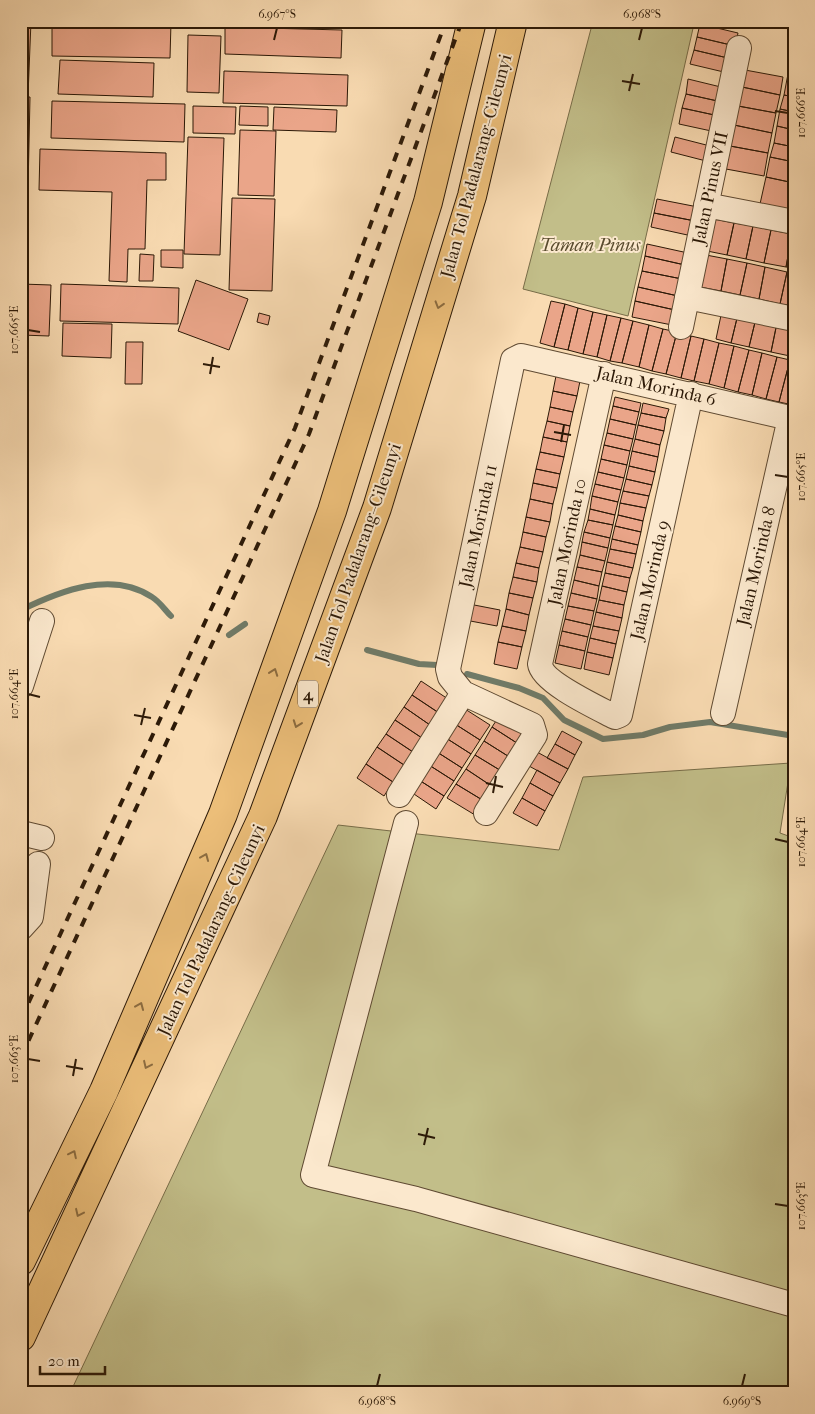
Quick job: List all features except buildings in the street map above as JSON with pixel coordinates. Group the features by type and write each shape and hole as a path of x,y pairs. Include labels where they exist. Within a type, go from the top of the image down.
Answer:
{"highway":[{"name":"Jalan Tol Padalarang–Cileunyi","path":"21,1261 104,1091 226,805 335,501 428,202 472,21"},
{"name":"Jalan Tol Padalarang–Cileunyi","path":"21,1337 263,816 377,508 472,196 513,21"}],"street":[{"name":"Jalan Pinus VII","path":"681,327 739,48"},
{"path":"706,205 794,222"},
{"path":"687,297 794,319"},
{"name":"Jalan Morinda 6","path":"517,357 521,356 604,374 792,419"},
{"name":"Jalan Morinda 11","path":"463,693 450,677 448,669 514,360 517,357"},
{"name":"Jalan Morinda 10","path":"574,696 542,671 540,664 604,374"},
{"name":"Jalan Morinda 9","path":"574,696 614,717 620,715 691,394"},
{"name":"Jalan Morinda 8","path":"722,713 792,419"},
{"path":"21,686 42,621"},
{"path":"399,795 463,693 532,725 535,729 535,735 486,814"},
{"path":"406,823 312,1174 416,1199 794,1305"},
{"path":"21,928 31,917 38,864"}],"green space":[{"name":"Taman Pinus","path":"593,21 683,21 694,24 628,316 523,289"},
{"path":"791,763 780,833 794,838 794,1393 70,1393 338,825 559,850 583,777"}],"waterway":[{"path":"21,610 69,590 103,584 120,585 136,589 155,599 171,616"},
{"path":"229,635 245,624"},
{"path":"367,650 419,664 437,665"},
{"path":"467,674 519,688 543,698 564,720 603,739 643,735 670,727 710,722 794,736"}],"railway":[{"path":"21,1019 295,428 446,21"},
{"path":"21,1057 309,434 462,21"}]}
